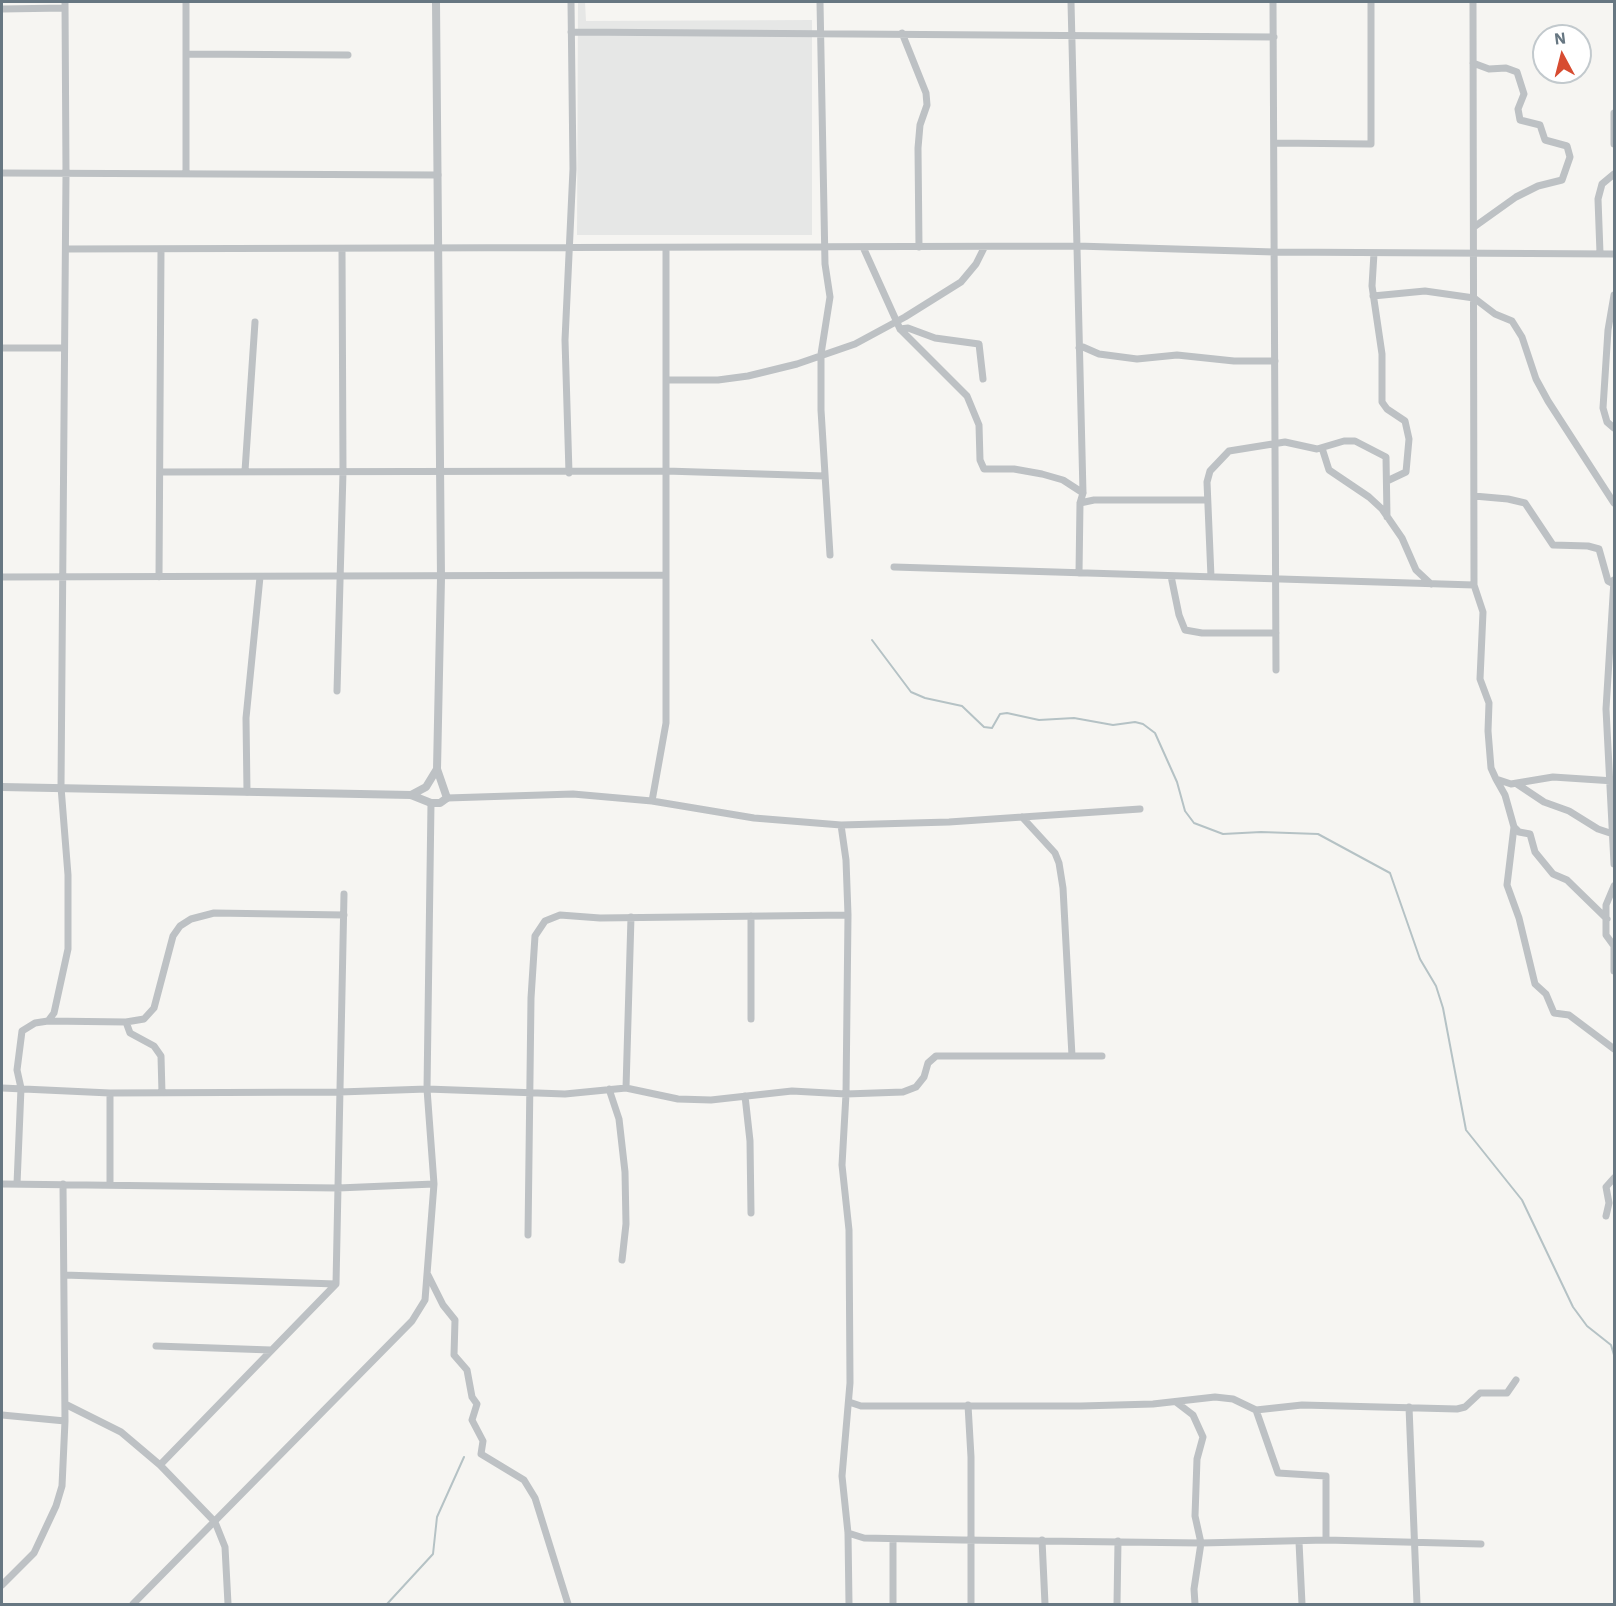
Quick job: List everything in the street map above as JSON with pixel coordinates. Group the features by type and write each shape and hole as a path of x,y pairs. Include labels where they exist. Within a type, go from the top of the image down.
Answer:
{"street":[{"path":"186,2 186,174"},
{"path":"436,2 441,578 437,769 447,798"},
{"path":"569,473 565,340 573,170 571,2"},
{"path":"820,2 825,264 830,297 821,354 830,555"},
{"path":"1071,2 1083,493 1080,503 1079,573"},
{"path":"1274,2 1276,670"},
{"path":"1274,143 1371,144 1371,2"},
{"path":"1473,2 1474,585 1483,612 1480,679 1490,704 1488,737 1491,768 1503,789 1514,827 1507,885 1519,918 1535,984 1546,994 1554,1013 1569,1015 1576,1019 1614,1049"},
{"path":"2,9 65,5 66,249 63,348 61,787 68,875 68,949 59,996 48,1021"},
{"path":"571,32 1274,37"},
{"path":"902,33 926,93 927,105 920,125 918,148 919,247"},
{"path":"186,54 348,55"},
{"path":"1473,63 1489,69 1506,68 1517,72 1524,94 1518,109 1520,120 1540,125 1545,140 1567,146 1570,157 1563,180 1522,194 1474,226"},
{"path":"1614,113 1614,144"},
{"path":"2,173 438,175"},
{"path":"1600,253 1598,199 1602,184 1614,174"},
{"path":"66,249 438,250 568,247 984,248 1077,246 1274,252 1614,254"},
{"path":"863,247 900,328 967,396 979,425 980,460 984,468 1014,469 1042,474 1063,480 1083,493"},
{"path":"652,801 666,723 664,575 666,248"},
{"path":"666,380 718,380 748,376 797,364 855,344 961,282 976,264 984,248"},
{"path":"159,577 161,249"},
{"path":"338,691 343,472 342,249"},
{"path":"1374,253 1373,296 1382,354 1382,402 1387,409 1405,422 1409,439 1406,472 1387,481"},
{"path":"1373,296 1425,291 1474,298 1515,324 1548,401 1614,503"},
{"path":"1614,295 1608,330 1611,354 1603,408 1607,422 1614,428"},
{"path":"245,471 255,322"},
{"path":"900,328 908,328 935,338 976,342 981,347 983,379"},
{"path":"2,348 63,348"},
{"path":"1079,348 1099,354 1137,359 1177,355 1234,361 1275,361"},
{"path":"1211,577 1208,476 1223,456 1238,449 1288,442 1302,447 1322,448 1351,440 1383,454 1386,461 1387,517"},
{"path":"1322,448 1329,470 1369,497 1387,517 1402,538 1416,570 1431,584"},
{"path":"160,472 569,473 666,471 825,476"},
{"path":"1606,490 1614,485"},
{"path":"1474,496 1525,503 1554,545 1588,546 1599,549 1608,581 1614,582 1606,709 1613,781 1614,864"},
{"path":"1080,503 1094,500 1207,500"},
{"path":"894,567 1474,585"},
{"path":"2,577 441,578 664,575"},
{"path":"1171,576 1179,615 1185,630 1202,633 1276,633"},
{"path":"247,792 246,718 260,577"},
{"path":"411,795 426,787 437,769"},
{"path":"1517,784 1553,777 1613,781"},
{"path":"1497,779 1517,784 1544,802 1569,811 1592,826 1613,834"},
{"path":"2,787 411,795 431,803 440,803 447,798 573,794 652,801 754,818 841,825 1140,809"},
{"path":"133,1605 412,1321 425,1300 434,1184 427,1089 431,803"},
{"path":"1022,817 1055,853 1059,863 1063,888 1072,1056"},
{"path":"841,825 846,860 848,915 846,1094 842,1165 849,1230 849,1402 842,1476 844,1517 849,1533 849,1605"},
{"path":"1514,827 1519,832 1530,834 1535,852 1553,874 1567,880 1607,919"},
{"path":"1614,886 1606,905 1606,935 1614,946 1614,972"},
{"path":"160,1465 336,1284 344,894"},
{"path":"17,1184 21,1088 16,1070 22,1031 35,1023 48,1021 126,1022 144,1019 154,1008 173,936 180,926 191,919 214,913 344,915"},
{"path":"528,1234 531,998 535,936 538,929 551,917 560,915 631,917 848,915"},
{"path":"750,916 751,1019"},
{"path":"626,1088 631,917"},
{"path":"126,1022 130,1034 154,1046 161,1056 162,1093"},
{"path":"2,1088 110,1093 340,1092 427,1089 565,1094 626,1088 693,1100 792,1091 846,1094 903,1092 916,1088 924,1077 928,1063 936,1056 955,1054 1102,1056"},
{"path":"609,1089 619,1119 625,1172 626,1224 621,1260"},
{"path":"110,1093 110,1185"},
{"path":"745,1096 750,1141 751,1213"},
{"path":"1606,1216 1609,1203 1606,1187 1614,1178"},
{"path":"2,1184 338,1188 434,1184"},
{"path":"2,1585 34,1553 56,1506 62,1486 65,1421 63,1184"},
{"path":"64,1275 336,1284"},
{"path":"428,1275 443,1305 455,1320 454,1355 467,1370 472,1397 477,1404 472,1420 483,1441 481,1454 524,1480 535,1498 568,1605"},
{"path":"156,1346 272,1350"},
{"path":"849,1402 861,1406 968,1404 1081,1406 1176,1402 1215,1397 1233,1399 1256,1410 1302,1406 1461,1409 1480,1393 1507,1393 1516,1380"},
{"path":"1176,1402 1193,1415 1203,1437 1197,1460 1195,1516 1201,1543 1194,1589 1195,1605"},
{"path":"65,1404 122,1432 160,1465 215,1522 225,1547 228,1605"},
{"path":"968,1404 971,1457 971,1605"},
{"path":"1409,1407 1417,1605"},
{"path":"1256,1410 1278,1473 1326,1476 1326,1540"},
{"path":"2,1415 65,1421"},
{"path":"849,1533 864,1538 893,1539 1118,1540 1201,1543 1326,1540 1481,1544"},
{"path":"893,1539 893,1605"},
{"path":"1042,1540 1045,1605"},
{"path":"1117,1605 1118,1540"},
{"path":"1299,1542 1302,1605"}],"shaded area":[{"path":"578,2 585,2 586,21 812,20 812,235 577,235"}],"waterway":[{"path":"872,640 911,692 925,698 962,706 984,727 992,728 1000,714 1007,713 1039,720 1074,718 1113,725 1135,722 1143,724 1155,733 1177,782 1185,811 1194,823 1223,834 1261,832 1318,834 1390,873 1420,959 1436,986 1443,1008 1466,1130 1522,1200 1573,1307 1587,1326 1611,1345 1614,1355"},
{"path":"387,1604 433,1554 437,1517 464,1457"}]}
